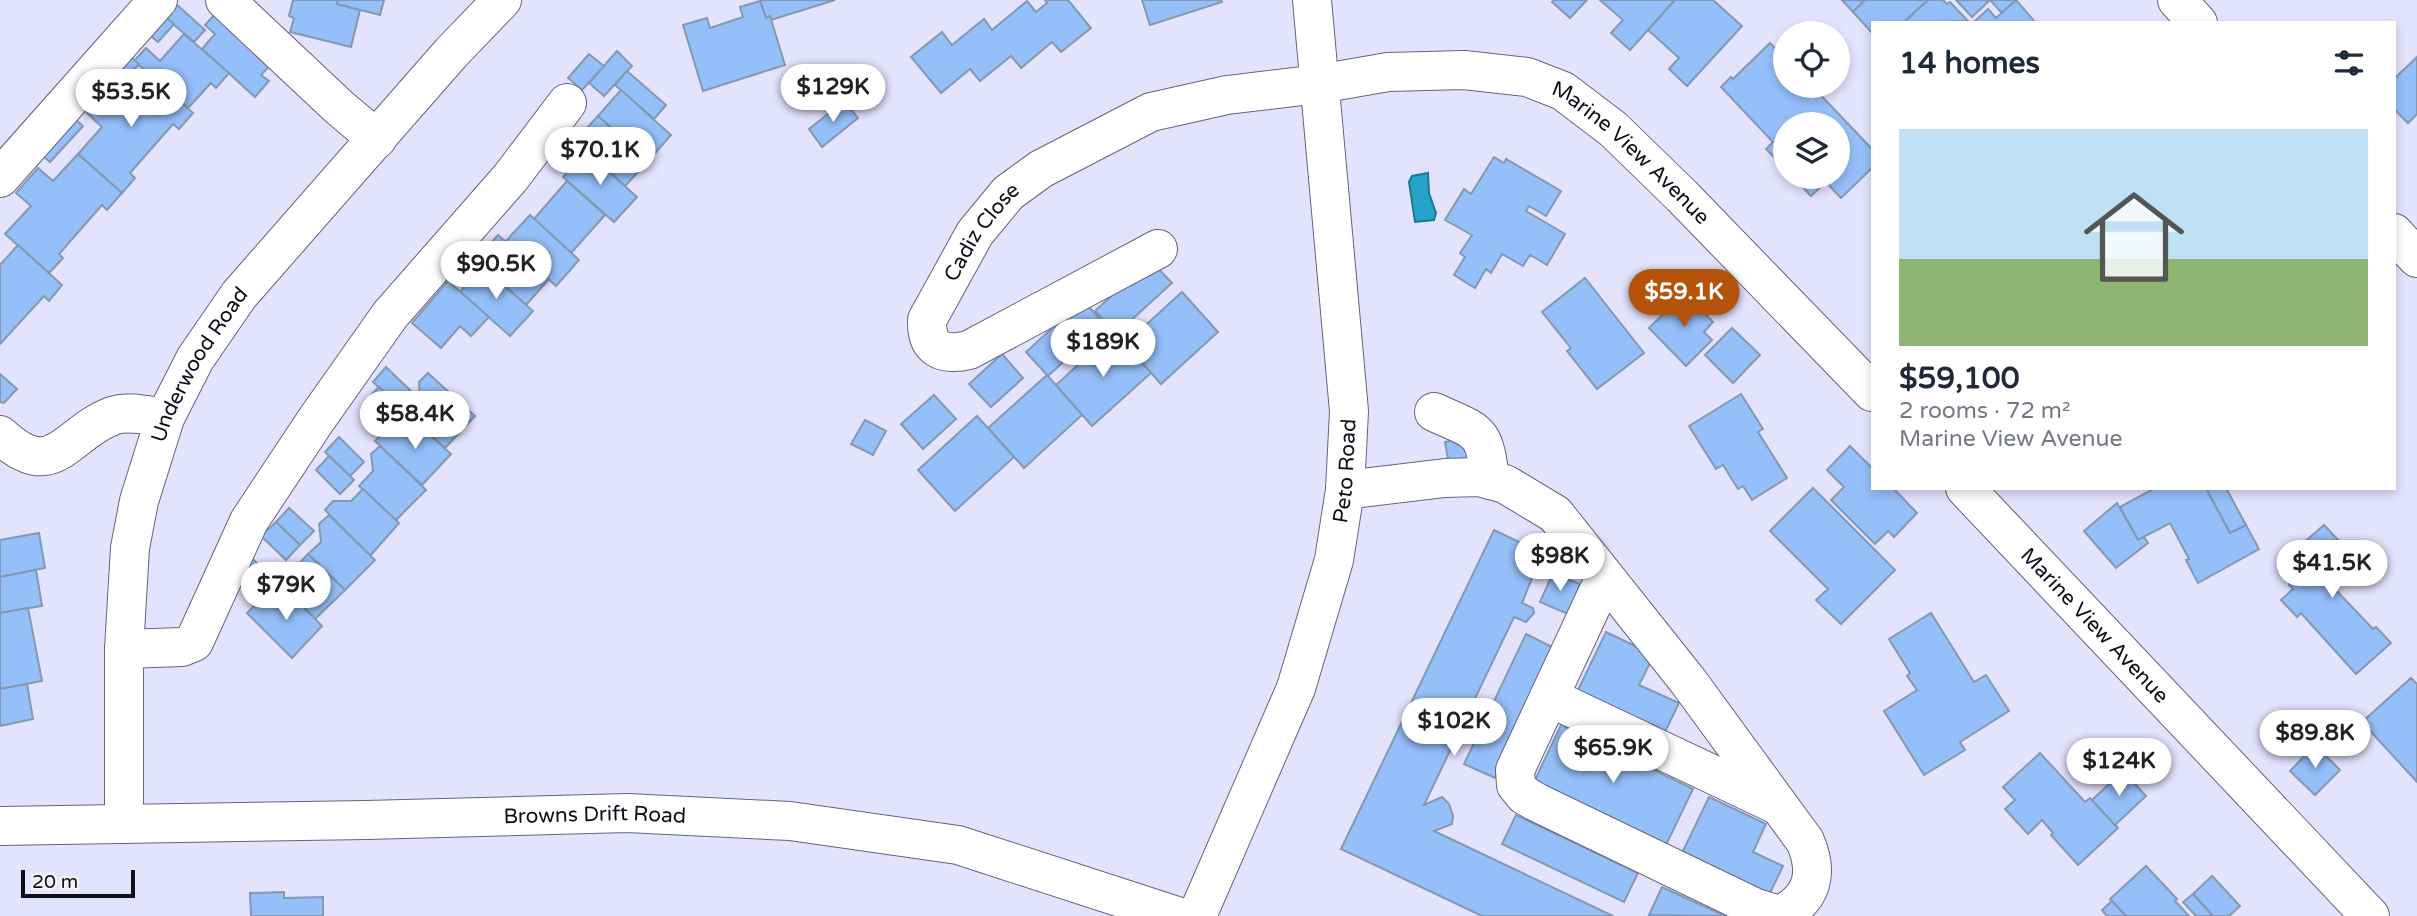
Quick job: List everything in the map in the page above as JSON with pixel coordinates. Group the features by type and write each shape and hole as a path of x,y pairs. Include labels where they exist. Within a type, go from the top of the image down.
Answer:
{"street":[{"path":"0,178 158,0"},
{"path":"225,0 377,139"},
{"name":"Underwood Road","path":"124,824 124,649 130,548 139,501 165,418 195,359 239,296 451,53 502,0"},
{"name":"Peto Road","path":"1197,916 1296,688 1334,560 1345,490 1349,411 1312,0"},
{"path":"2177,0 2196,21"},
{"name":"Marine View Avenue","path":"1319,85 1388,72 1464,70 1527,77 1563,91 1613,129 1682,196 1871,391"},
{"name":"Cadiz Close","path":"1158,249 969,350 953,354 938,349 928,335 927,320 975,233 1008,193 1041,169 1151,112 1227,94 1319,85"},
{"path":"124,649 182,647 194,642 249,521 323,410 390,315 511,177 567,103"},
{"path":"2396,235 2417,258"},
{"path":"1434,412 1464,426 1482,439 1486,447 1490,480"},
{"path":"0,435 23,454 37,456 52,454 64,448 101,422 121,414 165,418"},
{"path":"1345,490 1445,478 1479,477 1505,484 1555,514 1688,681 1805,841 1811,855 1813,871 1810,887 1801,901 1780,915 1756,908 1524,795 1516,785 1515,769 1605,577"},
{"name":"Marine View Avenue","path":"1967,490 2370,916"},
{"path":"1549,697 1780,806"},
{"name":"Browns Drift Road","path":"0,826 626,813 790,821 958,845 1177,916"}],"water":[{"path":"1428,173 1429,193 1436,213 1434,220 1415,222 1409,182 1412,176"}],"building":[{"path":"293,0 336,0 337,4 360,10 351,47 290,32 294,18 289,16"},
{"path":"336,0 384,0 380,15 337,4"},
{"path":"760,0 835,0 771,20 770,16 766,18"},
{"path":"1045,0 1068,0 1091,28 1061,52 1052,42 1021,68 1011,56 980,81 970,69 941,93 911,57 942,32 952,45 984,19 992,30 1027,1 1036,12 1047,3"},
{"path":"1142,0 1221,0 1222,2 1150,25"},
{"path":"1587,0 1570,18 1552,2"},
{"path":"1600,0 1675,0 1630,50 1611,33 1623,20"},
{"path":"1675,0 1713,0 1742,26 1687,86 1669,69 1679,58 1648,30"},
{"path":"1842,0 1865,0 1853,12"},
{"path":"1865,0 1928,0 1905,21 1871,21 1871,32 1853,12"},
{"path":"1928,0 1943,0 1947,4 1950,2 1968,21 1905,21"},
{"path":"1956,0 1990,0 1972,17"},
{"path":"1990,0 2016,0 2002,13"},
{"path":"2016,0 2034,21 1975,21 1988,9 1996,18"},
{"path":"760,1 766,18 770,16 785,65 703,91 683,25 707,18 710,28 743,17 740,7"},
{"path":"176,4 205,30 194,42 165,17"},
{"path":"218,11 274,61 261,75 269,81 255,97 202,49 215,34 205,25"},
{"path":"162,14 174,24 158,42 146,32"},
{"path":"184,34 229,73 216,88 211,83 188,108 134,61 146,48 160,61"},
{"path":"1770,43 1773,46 1773,98 1823,98 1837,112 1773,112 1773,142 1721,87 1731,77 1733,79"},
{"path":"617,51 632,66 604,96 589,83"},
{"path":"126,53 139,64 122,83 109,71"},
{"path":"589,54 604,66 582,90 568,78"},
{"path":"2417,57 2417,114 2408,123 2396,111 2396,77"},
{"path":"627,71 666,105 654,119 615,85"},
{"path":"148,73 193,113 179,129 173,124 130,173 135,178 122,193 78,154 102,127 87,113 110,87 125,100"},
{"path":"621,90 671,135 648,161 598,116"},
{"path":"844,101 858,118 822,147 809,129"},
{"path":"71,115 83,126 50,162 38,152"},
{"path":"598,116 648,161 625,186 575,141"},
{"path":"1850,126 1871,148 1871,169 1841,198 1833,189 1850,189"},
{"path":"1773,142 1773,156 1766,149"},
{"path":"586,151 637,197 614,222 563,177"},
{"path":"78,154 122,193 107,210 102,205 59,254 63,258 49,273 5,234 31,206 16,193 38,168 53,181"},
{"path":"1494,157 1504,163 1506,159 1561,191 1546,216 1529,206 1526,211 1565,234 1547,265 1530,255 1523,266 1502,254 1491,273 1486,269 1475,288 1454,275 1465,257 1460,253 1472,235 1445,220 1464,189 1471,194"},
{"path":"567,181 605,215 571,253 534,219"},
{"path":"1804,189 1818,189 1811,196"},
{"path":"530,215 579,260 556,286 506,241"},
{"path":"498,235 549,279 526,305 476,260"},
{"path":"18,245 62,285 49,301 44,296 0,344 0,265"},
{"path":"1150,260 1172,283 1116,334 1095,311"},
{"path":"482,266 533,311 510,336 460,292"},
{"path":"1585,278 1644,353 1597,389 1567,351 1571,348 1542,312"},
{"path":"448,281 489,317 471,336 460,326 441,348 412,323"},
{"path":"1182,292 1218,332 1161,384 1125,344"},
{"path":"1685,293 1713,322 1704,332 1712,340 1686,366 1649,328"},
{"path":"1083,300 1104,324 1048,376 1026,352"},
{"path":"1732,328 1760,355 1733,383 1705,355"},
{"path":"1114,332 1151,373 1092,426 1056,385"},
{"path":"1002,354 1023,378 991,407 969,384"},
{"path":"386,367 411,391 398,405 373,382"},
{"path":"428,373 475,416 445,448 406,414 420,401 419,382"},
{"path":"0,374 17,389 4,403 0,402"},
{"path":"1047,375 1082,415 1024,468 988,428"},
{"path":"379,387 403,411 390,425 365,401"},
{"path":"1741,394 1763,429 1758,432 1787,478 1752,500 1743,486 1738,489 1723,465 1716,469 1689,426"},
{"path":"934,395 956,419 923,449 901,424"},
{"path":"977,416 1014,457 955,511 918,470"},
{"path":"413,420 451,454 422,485 375,441 384,432 401,432"},
{"path":"865,420 886,431 873,455 851,444"},
{"path":"339,437 364,462 350,476 325,452"},
{"path":"1469,437 1473,461 1449,465 1445,442"},
{"path":"380,446 426,490 396,520 359,486 373,471 371,454"},
{"path":"1850,446 1871,467 1871,490 1895,490 1917,513 1894,537 1888,531 1875,544 1831,500 1844,487 1827,470"},
{"path":"329,456 354,480 340,494 316,470"},
{"path":"1813,488 1895,570 1841,624 1816,600 1828,589 1770,531"},
{"path":"363,489 399,523 370,556 325,510 333,501 351,501"},
{"path":"2151,490 2207,490 2230,533 2246,525 2259,549 2198,583 2170,523 2138,540 2120,507"},
{"path":"2207,490 2227,490 2246,525 2230,533"},
{"path":"2117,503 2138,540 2144,537 2148,543 2116,568 2084,531"},
{"path":"289,508 314,531 300,545 276,522"},
{"path":"329,515 375,560 345,590 308,554 321,542 319,524"},
{"path":"276,522 300,545 286,560 261,536"},
{"path":"2324,525 2359,562 2332,586 2373,629 2376,627 2391,643 2356,674 2301,613 2297,617 2281,600 2293,589 2289,585 2297,554 2303,549 2300,546"},
{"path":"1494,530 1542,553 1522,603 1533,608 1534,613 1526,622 1514,617 1424,805 1442,797 1449,804 1453,816 1452,824 1434,831 1613,916 1482,916 1341,849"},
{"path":"39,533 45,568 0,577 0,540"},
{"path":"308,554 345,590 315,619 271,574 279,566 297,566"},
{"path":"252,558 276,583 263,595 239,571"},
{"path":"36,570 42,606 0,613 0,577"},
{"path":"1553,573 1580,584 1568,614 1540,602"},
{"path":"286,589 322,626 292,658 247,613 256,604 273,603"},
{"path":"28,608 42,681 0,689 0,613"},
{"path":"1931,613 1974,682 1986,675 2009,711 1960,742 1965,750 1924,775 1884,711 1917,690 1889,639"},
{"path":"1606,632 1654,655 1639,685 1679,703 1665,732 1578,690"},
{"path":"1526,634 1556,649 1495,778 1464,764"},
{"path":"2411,678 2417,684 2417,782 2362,722"},
{"path":"27,684 33,719 0,726 0,689"},
{"path":"1561,725 1693,789 1666,845 1534,782"},
{"path":"2315,745 2340,770 2315,795 2290,771"},
{"path":"2040,753 2085,802 2090,798 2118,828 2078,865 2051,835 2053,833 2042,820 2028,834 2005,809 2015,800 2003,787"},
{"path":"2123,771 2146,796 2115,825 2092,800"},
{"path":"1709,797 1766,824 1753,852 1783,866 1769,895 1682,853"},
{"path":"1516,815 1638,873 1624,902 1502,844"},
{"path":"2146,866 2189,916 2126,916 2110,899"},
{"path":"2212,876 2240,906 2229,916 2213,916 2193,894"},
{"path":"1662,887 1725,916 1649,915"},
{"path":"284,892 284,898 323,897 323,916 251,916 250,893"},
{"path":"2193,894 2213,916 2196,916 2183,902"},
{"path":"2112,901 2126,916 2107,916 2102,910"}]}
